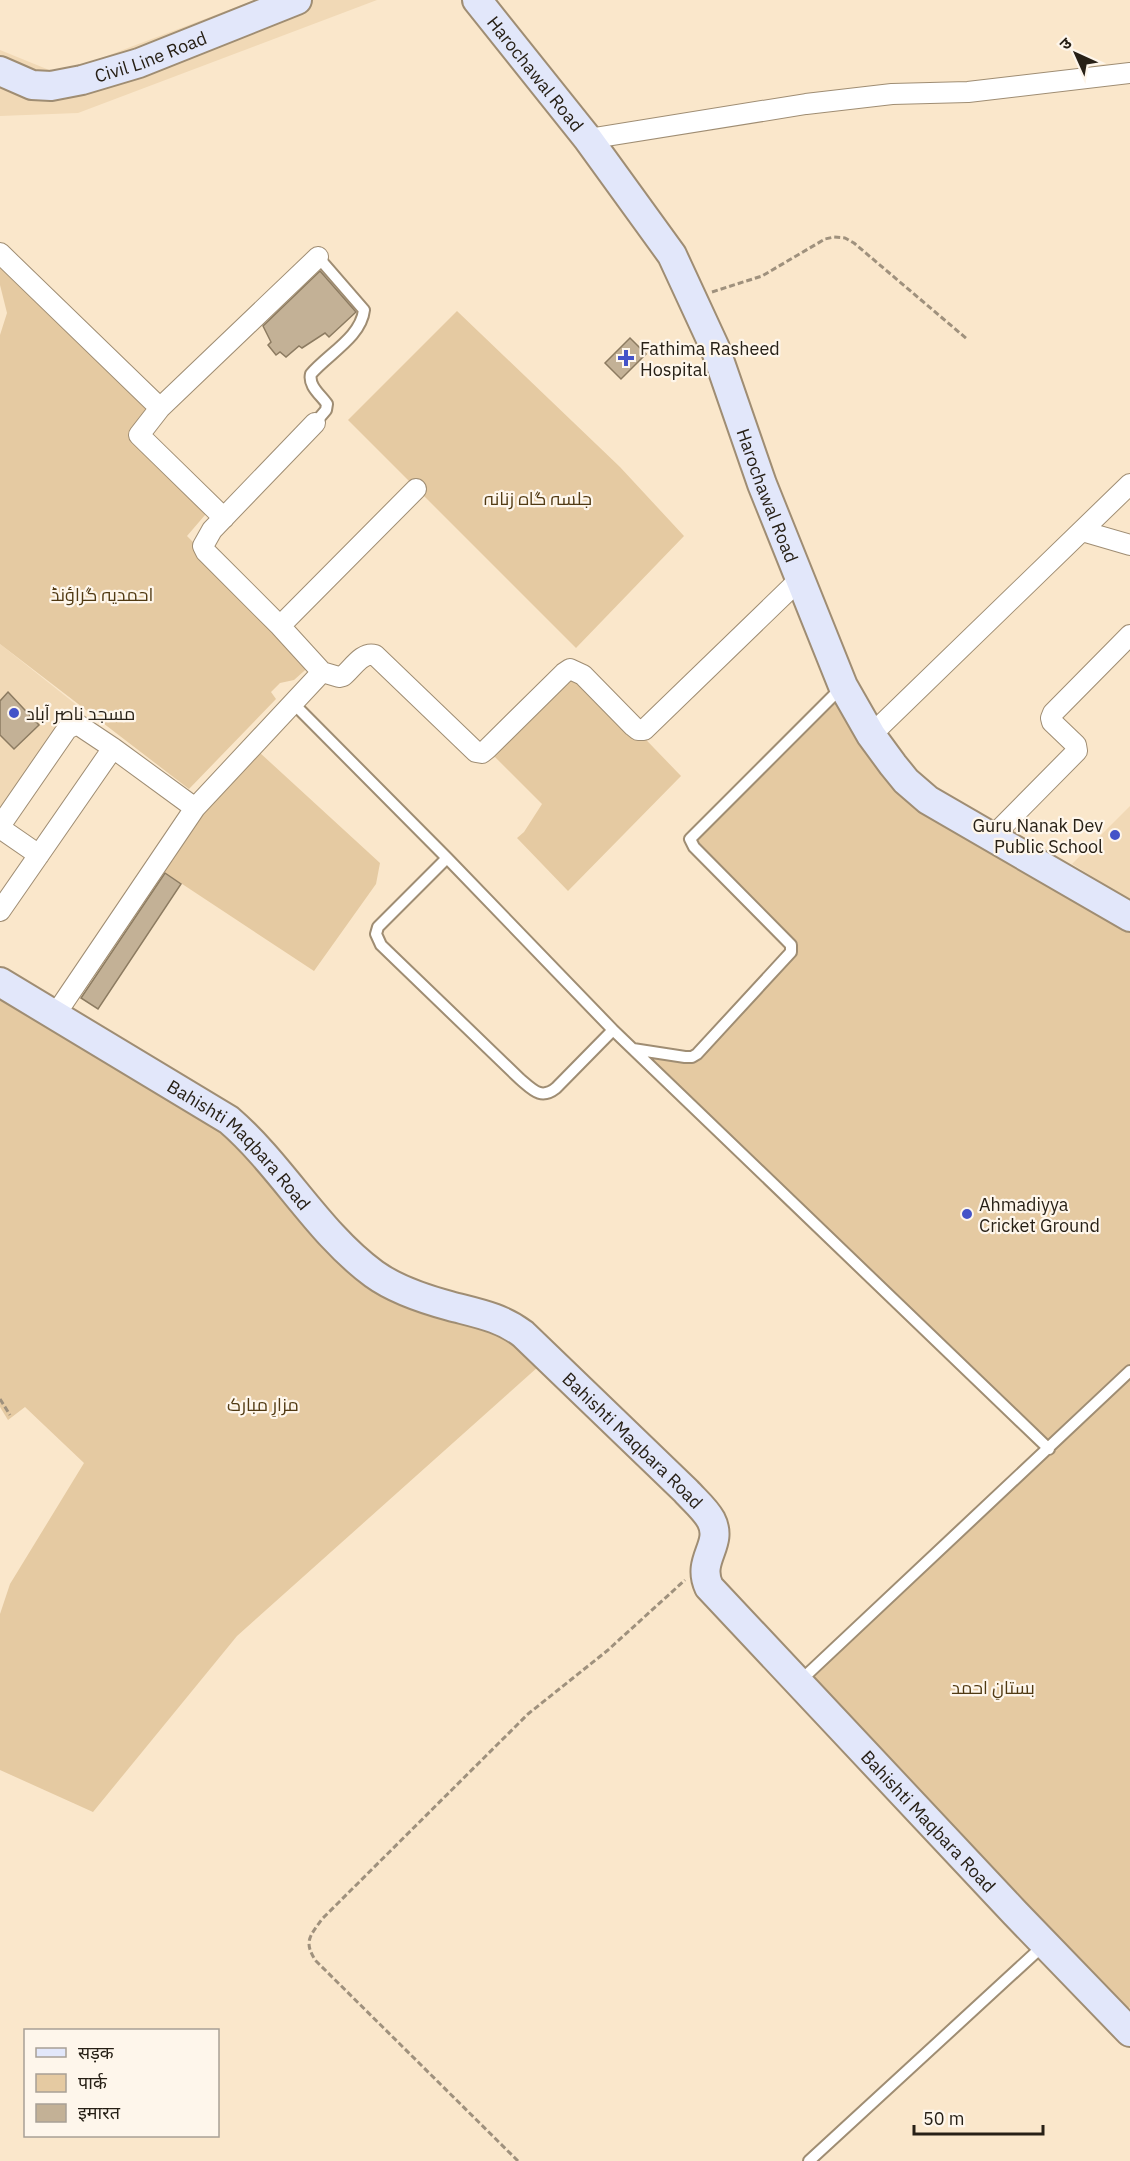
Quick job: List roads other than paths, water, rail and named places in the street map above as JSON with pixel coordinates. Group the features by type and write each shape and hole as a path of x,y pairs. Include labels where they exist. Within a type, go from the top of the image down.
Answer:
{"street":[{"name":"Civil Line Road","path":"0,71 32,85 51,86 92,78 139,63 297,0"},
{"name":"Harochawal Road","path":"477,0 588,139 672,255 715,348 762,484 843,686 871,735 893,765 916,791 928,800 1130,917"},
{"path":"588,139 806,104 881,95 968,92 1130,73"},
{"path":"0,253 160,408"},
{"path":"224,518 139,435 160,408 318,257"},
{"path":"315,423 224,518 206,538 203,546 206,552 322,672 343,676 364,656 375,655 476,752 482,753 487,749 570,669 583,675 633,726 638,730 644,730 800,579"},
{"path":"871,735 1130,484"},
{"path":"280,626 416,489"},
{"path":"1082,531 1130,545"},
{"path":"992,837 1077,751 1076,745 1052,722 1053,713 1130,635"},
{"path":"55,1015 195,808 322,672"},
{"path":"39,855 0,827 62,736 72,725 81,726 195,808"},
{"path":"0,911 113,748"},
{"name":"Bahishti Maqbara Road","path":"0,982 229,1120 262,1152 347,1251 375,1275 406,1292 494,1317 510,1324 523,1334 686,1491 709,1517 714,1527 715,1538 704,1567 709,1587 1045,1944 1127,2022"}],"lane":[{"path":"315,423 326,410 327,404 312,386 311,374 363,321 364,310 318,257"},
{"path":"633,1049 686,1057 697,1054 791,952 791,945 690,843 690,837 843,686"},
{"path":"292,702 613,1030 1049,1449"},
{"path":"447,858 378,927 376,934 381,945 520,1079 534,1091 542,1094 549,1094 556,1089 613,1030"},
{"path":"799,1683 1130,1371"},
{"path":"809,2161 1045,1944"}],"place":[{"name":"Fathima Rasheed Hospital","path":"626,358"},
{"name":"مسجد ناصر آباد","path":"14,713"},
{"name":"Guru Nanak Dev Public School","path":"1115,835"},
{"name":"Ahmadiyya Cricket Ground","path":"967,1214"}],"park label":[{"name":"جلسہ گاہ زنانہ","path":"538,498"},
{"name":"احمدیہ گراؤنڈ","path":"102,594"},
{"name":"مزارِ مبارک","path":"263,1404"},
{"name":"بستانِ احمد","path":"993,1687"}]}
